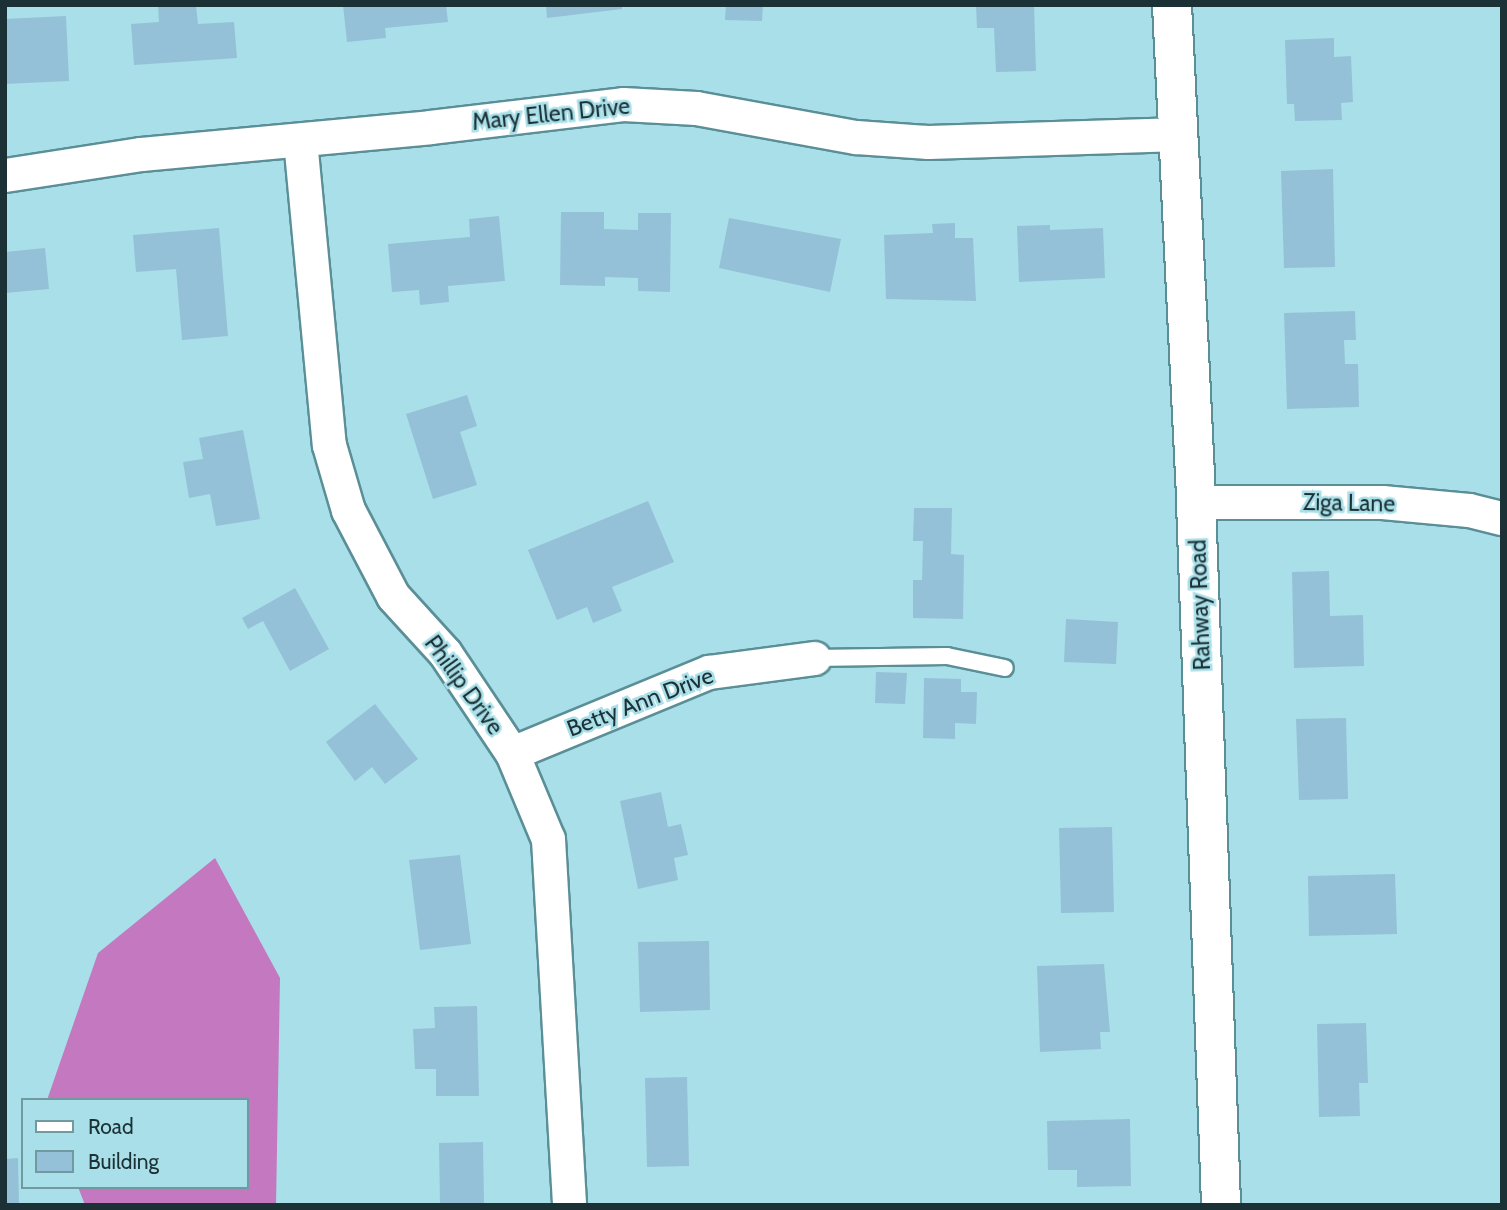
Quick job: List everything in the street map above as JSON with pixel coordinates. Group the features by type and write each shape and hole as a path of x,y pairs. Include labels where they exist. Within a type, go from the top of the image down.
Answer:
{"street":[{"name":"Rahway Road","path":"1172,5 1196,502 1221,1205"},
{"name":"Mary Ellen Drive","path":"5,174 141,154 300,140 623,104 696,107 856,137 928,142 1180,134"},
{"name":"Phillip Drive","path":"300,140 330,445 348,510 393,596 445,653 512,753 548,839 569,1205"},
{"name":"Ziga Lane","path":"1196,502 1382,502 1469,510 1502,518"},
{"name":"Betty Ann Drive","path":"512,753 709,672 769,661 814,658"}],"lane":[{"path":"814,658 947,656 1005,668"}],"shaded area":[{"path":"215,858 280,978 276,1205 85,1205 79,1189 248,1189 248,1098 48,1098 98,953"}],"building":[{"path":"158,5 196,5 198,24 234,22 237,58 134,65 131,24 159,22"},
{"path":"343,5 446,5 448,22 385,28 386,38 347,42"},
{"path":"546,5 622,5 622,9 547,18"},
{"path":"726,5 763,5 762,21 725,20"},
{"path":"976,5 1034,5 1036,71 996,72 994,28 977,28"},
{"path":"66,16 69,81 5,84 5,19"},
{"path":"1334,38 1334,57 1351,56 1353,102 1341,103 1342,120 1295,121 1294,104 1287,104 1285,40"},
{"path":"1333,169 1335,267 1284,268 1281,171"},
{"path":"561,212 604,212 604,229 638,230 638,213 671,213 670,292 638,291 638,278 605,277 605,286 560,285"},
{"path":"499,216 505,281 448,286 449,302 420,305 419,290 392,292 388,244 470,237 469,219"},
{"path":"729,218 841,239 830,292 719,268"},
{"path":"955,223 955,238 973,238 976,301 886,299 884,235 933,233 932,224"},
{"path":"1050,225 1050,230 1103,228 1105,278 1019,282 1017,226"},
{"path":"219,228 228,336 182,340 176,269 136,272 133,235"},
{"path":"45,248 49,289 5,293 5,252"},
{"path":"1355,311 1356,340 1344,340 1345,364 1358,364 1359,407 1287,409 1284,313"},
{"path":"467,395 477,426 460,432 477,485 433,499 406,414"},
{"path":"243,430 260,519 216,526 210,494 189,498 183,462 203,459 199,438"},
{"path":"648,501 674,562 612,587 622,611 593,623 587,607 557,620 528,550"},
{"path":"914,508 952,508 951,554 964,555 963,619 913,618 913,580 922,580 923,541 913,541"},
{"path":"1329,571 1330,616 1363,615 1364,666 1294,668 1292,572"},
{"path":"295,588 329,649 290,671 263,621 248,629 242,618"},
{"path":"1066,619 1118,622 1116,664 1064,662"},
{"path":"876,672 907,673 905,704 875,703"},
{"path":"924,678 961,679 961,692 977,692 976,724 955,723 955,739 923,738"},
{"path":"375,704 418,759 385,784 372,767 355,781 326,742"},
{"path":"1346,718 1348,799 1299,800 1296,719"},
{"path":"661,792 668,827 681,824 688,855 674,858 678,880 638,889 620,801"},
{"path":"1112,827 1114,912 1061,913 1059,828"},
{"path":"460,855 471,944 420,950 409,860"},
{"path":"1395,874 1397,934 1309,936 1308,876"},
{"path":"709,941 710,1010 640,1012 638,942"},
{"path":"1104,964 1110,1032 1100,1032 1101,1049 1040,1052 1037,966"},
{"path":"477,1006 479,1096 436,1096 436,1069 415,1069 413,1029 435,1028 434,1007"},
{"path":"1366,1023 1368,1083 1359,1083 1360,1116 1319,1117 1317,1024"},
{"path":"687,1077 689,1166 647,1167 645,1078"},
{"path":"1130,1119 1131,1186 1077,1187 1077,1170 1048,1170 1047,1121"},
{"path":"483,1142 484,1205 440,1205 439,1143"},
{"path":"18,1158 19,1205 5,1205 5,1159"}]}
